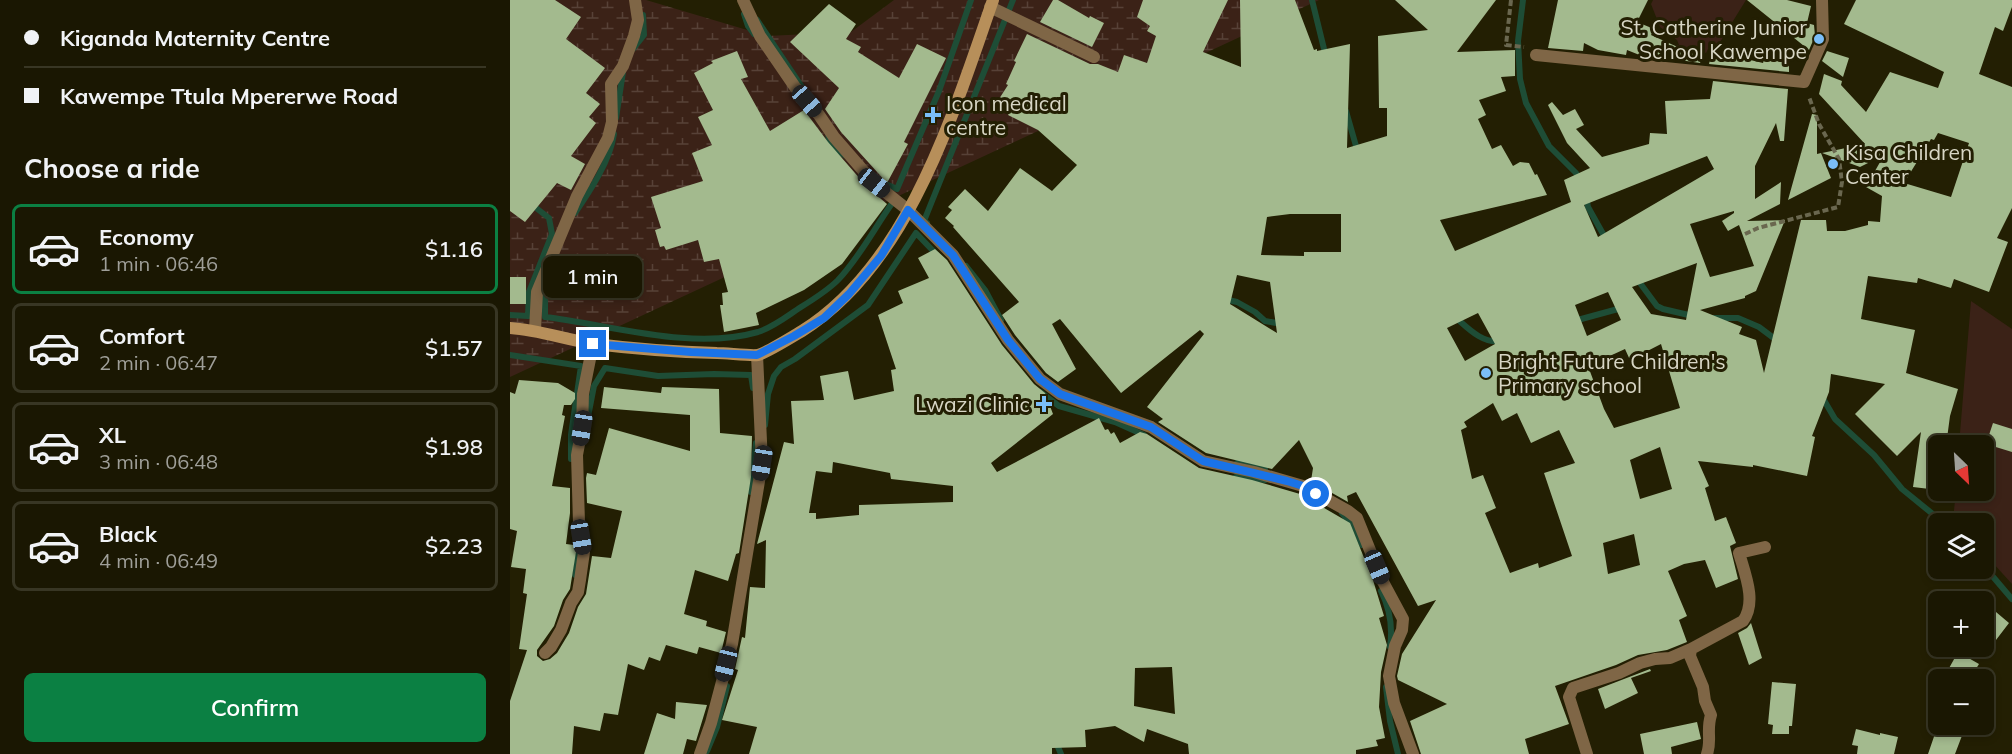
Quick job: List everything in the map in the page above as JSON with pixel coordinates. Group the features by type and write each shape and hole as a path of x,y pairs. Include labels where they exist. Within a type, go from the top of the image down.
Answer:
{"street":[{"path":"535,330 537,292 577,196 608,138 612,122 611,84 623,66 634,36 638,20 635,0"},
{"path":"743,0 760,36 795,87 834,137 874,183 908,210 953,255 1008,340 1040,379 1060,394 1151,427 1203,461 1303,486 1357,518 1382,580 1403,619 1389,676 1394,703 1413,754"},
{"path":"1536,55 1804,82 1823,39 1822,0"},
{"path":"510,328 535,330 593,344 757,355 824,318 849,294 881,256 908,210 949,124 992,4 1094,57"},
{"path":"545,653 561,630 579,586 584,552 579,523 577,455 582,428 583,393 593,344"},
{"path":"700,754 711,723 732,644 762,463 757,355"},
{"path":"1587,754 1569,697 1574,688 1619,673 1640,663 1670,658 1743,621 1748,613 1748,577 1739,553 1765,547"},
{"path":"1691,649 1690,656 1703,687 1705,702 1711,715 1707,726 1709,741 1707,754"}],"path":[{"path":"1511,0 1506,45 1523,46"},
{"path":"1745,234 1758,228 1838,207 1842,182 1839,159 1819,124 1804,82"}],"green space":[{"path":"510,0 646,0 767,36 851,32 894,0 1319,0 510,377"},
{"path":"1653,0 1746,0 1717,47 1708,49 1706,53 1675,45 1679,45 1677,40 1660,27 1651,4"},
{"path":"1971,301 2012,329 2012,584 1994,564 1994,513 1954,513 1955,501 1994,501 1994,435 1960,435"}],"building":[{"path":"510,0 555,0 581,17 566,39 605,68 586,93 600,104 589,117 596,123 571,156 585,164 571,190 557,183 525,222 510,211"},
{"path":"1053,0 1058,0 1089,18 1090,16 1104,23 1092,47 1040,22"},
{"path":"1143,0 1228,0 1203,52 1241,67 1240,0 1295,0 1314,50 1350,44 1347,148 1387,136 1387,108 1379,108 1378,36 1428,30 1395,0 1496,0 1457,52 1515,50 1515,76 1501,77 1506,91 1479,100 1486,115 1478,119 1492,149 1501,145 1513,166 1520,162 1529,163 1547,195 1440,220 1455,251 1571,202 1564,180 1590,168 1567,143 1548,105 1552,102 1563,115 1575,109 1584,125 1576,129 1602,157 1649,144 1650,133 1667,134 1665,101 1710,99 1713,81 1788,89 1784,141 1780,141 1776,123 1755,166 1755,199 1781,182 1780,204 1747,221 1785,220 1756,291 1745,298 1700,310 1742,327 1739,334 1756,340 1764,373 1801,220 1826,220 1827,231 1845,231 1868,225 1868,221 1880,222 1882,196 1866,187 1884,155 1860,167 1822,153 1865,144 1819,94 1824,74 1842,81 1841,85 1866,112 1890,72 1938,88 1944,72 1844,24 1856,0 2012,0 2012,7 2003,31 1995,27 1979,74 2012,87 2012,208 1997,238 2008,242 1989,292 1954,279 1951,288 1918,278 1917,283 1868,276 1861,319 1915,330 1906,373 1958,389 1947,435 1928,435 1928,489 1913,487 1921,432 1897,456 1855,414 1885,384 1831,374 1829,392 1812,436 1815,437 1807,476 1753,465 1753,467 1698,461 1709,486 1705,488 1715,521 1726,517 1736,543 1730,546 1738,579 1716,588 1705,560 1684,564 1668,571 1687,616 1679,620 1687,642 1667,650 1638,655 1555,686 1569,724 1525,739 1529,754 1421,754 1410,721 1447,704 1398,680 1397,676 1402,654 1436,600 1418,606 1356,492 1347,496 1348,502 1311,481 1313,468 1299,440 1272,469 1206,453 1158,422 1163,419 1147,407 1204,334 1200,330 1121,393 1060,319 1052,324 1076,369 1058,382 1046,373 1002,315 1019,302 945,218 952,210 948,207 965,189 988,211 1020,168 1052,191 1077,165 1038,130 1008,115 1013,107 999,99 1008,85 1006,84 1016,62 1014,61 1027,34 1090,64 1098,64 1118,72 1124,55 1147,63 1156,36 1147,31 1150,26 1137,17","holes":["1938,133 1969,143 1951,197 1904,183 1931,139 1934,140","1707,156 1714,169 1598,237 1584,205","1734,211 1722,221 1728,231 1739,225 1754,266 1710,277 1690,224","1290,214 1341,214 1341,252 1304,252 1304,256 1261,255 1267,217","1697,263 1686,320 1651,314 1632,287","1237,275 1270,282 1277,333 1230,304","1608,292 1621,320 1587,336 1575,305","1478,313 1495,344 1465,361 1447,328","1661,344 1680,408 1614,428 1604,409 1588,366 1625,349 1630,360","1493,403 1502,421 1517,413 1531,443 1559,430 1575,463 1544,473 1572,556 1539,568 1538,563 1510,573 1485,513 1496,508 1483,475 1472,479 1461,430 1467,427 1464,422","1660,447 1672,489 1640,499 1630,460","1634,534 1640,565 1608,574 1603,543"]},
{"path":"1558,0 1648,0 1637,22 1654,29 1651,35 1702,58 1700,63 1666,58 1665,60 1644,50 1642,56 1627,50 1626,55 1598,50 1584,43 1583,51 1548,48"},
{"path":"1747,0 1787,0 1811,6 1807,23 1814,25 1815,36 1809,50"},
{"path":"829,4 856,24 846,39 861,47 858,52 899,78 917,44 946,58 904,142 908,144 887,183 841,132 825,109 839,88 790,42"},
{"path":"737,51 748,77 741,79 770,131 804,110 868,188 887,204 842,264 804,290 756,313 759,325 724,332 720,305 723,305 722,293 728,292 719,259 704,262 698,240 666,250 664,246 660,247 655,230 661,228 651,197 703,181 692,153 712,145 698,117 713,110 694,73 713,63 711,61"},
{"path":"1712,51 1763,63 1767,51 1789,59 1789,72 1709,64"},
{"path":"1827,51 1849,58 1843,77 1822,61"},
{"path":"1812,114 1817,115 1817,154 1821,153 1831,178 1788,200"},
{"path":"935,249 947,260 1002,345 1034,384 1045,393 1053,414 991,463 997,472 1099,418 1105,430 1108,429 1111,434 1114,432 1120,443 1140,432 1147,434 1199,468 1300,494 1350,523 1373,580 1384,616 1379,618 1387,645 1381,672 1379,707 1385,738 1376,740 1378,746 1356,750 1356,754 1189,754 1188,744 1147,729 1144,742 1115,726 1085,730 1086,747 1052,748 1052,754 749,754 757,727 722,720 738,670 735,669 742,637 745,638 750,587 765,588 766,540 757,544 784,442 794,444 791,401 824,400 820,376 848,371 854,400 894,391 891,370 896,369 878,315 903,303 898,291 929,278 918,258","holes":["833,462 890,473 891,479 953,486 953,502 859,505 859,515 816,519 816,513 809,513 816,471 832,473","1172,667 1175,714 1134,706 1135,668"]},
{"path":"510,277 526,277 526,304 510,304"},
{"path":"519,380 558,383 575,393 575,399 571,405 564,405 562,415 565,416 552,486 570,488 566,544 574,545 576,552 570,589 563,600 554,626 537,650 537,656 543,661 557,653 569,633 578,607 586,594 592,556 611,558 622,511 587,503 586,478 587,473 596,475 609,428 690,451 690,415 601,408 604,387 661,393 662,387 719,389 720,433 752,436 751,477 739,553 736,554 728,581 695,570 684,614 707,621 706,626 726,632 721,653 699,647 697,654 666,645 660,661 649,657 644,670 628,664 618,715 604,713 600,731 574,726 572,754 510,754 510,701 527,650 519,649 527,594 523,593 526,569 511,567 517,531 510,529 510,392 515,394"},
{"path":"1993,423 2012,429 2012,452 1994,446 1994,435 1989,435"},
{"path":"1996,612 2009,623 1994,643 1994,614"},
{"path":"1751,623 1762,658 1749,665 1738,633"},
{"path":"1955,657 1967,657 1979,664 1976,669 1949,669"},
{"path":"1650,669 1651,671 1631,678 1638,693 1605,709 1598,689"},
{"path":"1772,682 1796,684 1792,726 1789,726 1789,734 1772,734 1773,725 1768,724"},
{"path":"676,702 707,705 696,741 687,739 683,754 644,754 657,713 675,719"},
{"path":"1697,722 1701,739 1671,747 1672,754 1644,754 1640,734"},
{"path":"1856,729 1898,737 1894,754 1857,754 1858,746 1852,745"},
{"path":"1935,735 1962,735 1955,754 1928,754"}],"waterway":[{"path":"879,181 897,189 939,91 971,0"},
{"path":"927,223 924,221 1013,0"},
{"path":"1312,0 1326,57"},
{"path":"1523,0 1518,41 1520,79 1526,103 1549,146 1581,181"},
{"path":"744,14 754,34"},
{"path":"633,49 644,35 643,15"},
{"path":"757,20 808,96"},
{"path":"616,118 623,72"},
{"path":"1346,111 1358,153"},
{"path":"828,132 834,146 846,156"},
{"path":"575,213 604,165 614,134"},
{"path":"1586,196 1588,207 1607,241"},
{"path":"547,281 545,317 679,338 733,337 758,332 780,321 820,295 838,280 860,252 893,202 892,200"},
{"path":"510,315 528,316 529,292 552,234 549,218 531,204"},
{"path":"765,425 768,394 774,376 781,367 868,305 916,233 938,256"},
{"path":"966,266 985,290 1001,320"},
{"path":"1637,279 1657,306 1693,316"},
{"path":"1224,299 1237,302 1255,312 1265,321 1282,324"},
{"path":"1574,321 1622,306"},
{"path":"1454,316 1481,338 1501,341"},
{"path":"1712,318 1738,318 1759,327 1779,342"},
{"path":"510,355 581,366 571,435 571,459"},
{"path":"587,422 594,386 605,368 658,376 751,375 753,388"},
{"path":"1040,392 1059,406 1115,422 1144,435"},
{"path":"1821,395 1835,419 1874,455 1902,489 1931,513"},
{"path":"751,492 756,443"},
{"path":"1237,463 1265,469"},
{"path":"1236,477 1265,480"},
{"path":"1342,513 1355,529 1362,545"},
{"path":"575,575 579,549"},
{"path":"1994,578 2012,599"},
{"path":"1381,591 1390,618 1390,647"},
{"path":"707,751 717,727 727,686"},
{"path":"1386,687 1390,721 1398,754"},
{"path":"1055,740 1061,754"}],"place":[{"name":"St. Catherine Junior School Kawempe","path":"1819,39"},
{"name":"Icon medical centre","path":"933,115"},
{"name":"Kisa Children Center","path":"1833,164"},
{"name":"Bright Future Children's Primary school","path":"1486,373"},
{"name":"Lwazi Clinic","path":"1044,404"}],"route":[{"path":"593,344 757,355 824,318 849,294 881,256 908,210 953,255 1008,340 1040,379 1060,394 1151,427 1203,461 1287,481 1303,486 1316,494"}]}
